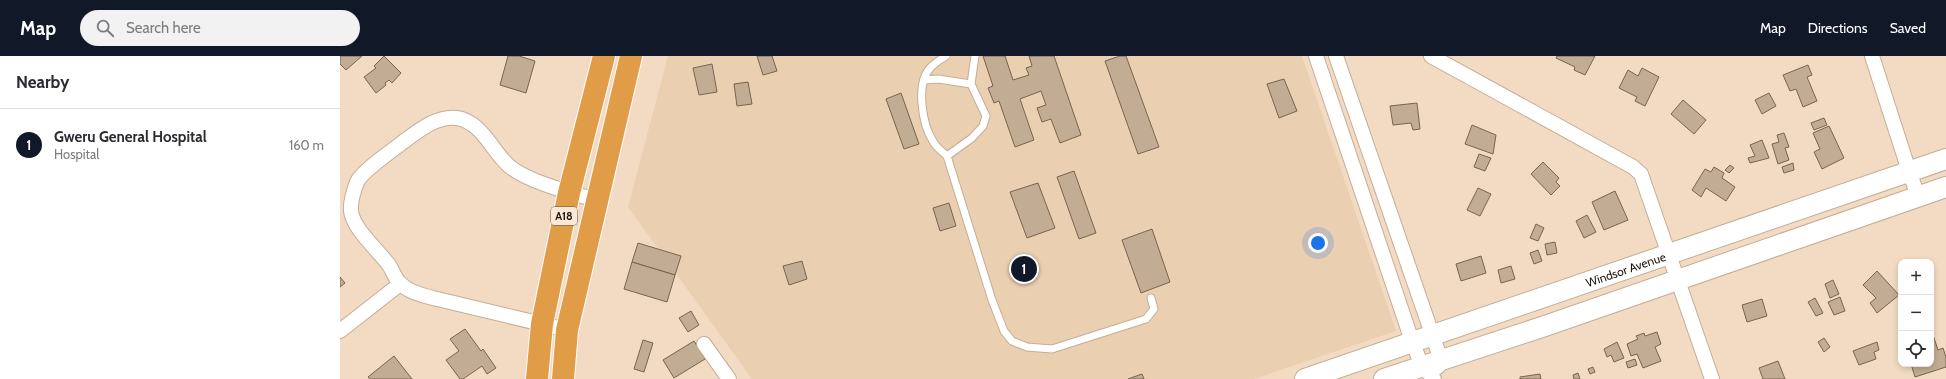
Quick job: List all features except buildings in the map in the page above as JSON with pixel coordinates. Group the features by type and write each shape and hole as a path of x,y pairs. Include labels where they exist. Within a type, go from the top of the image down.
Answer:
{"highway":[{"name":"A18","path":"537,379 542,324 569,192 604,56"},
{"name":"A18","path":"563,379 567,330 596,200 631,56"},
{"path":"588,118 615,122"}],"main road":[{"name":"Windsor Avenue","path":"1305,379 1432,334 1946,159"},
{"path":"1384,379 1433,371 1545,326 1946,187"}],"street":[{"path":"1339,56 1432,334 1433,371 1412,341 1318,60 1339,56"},
{"path":"1431,56 1633,167 1641,174 1712,379"},
{"path":"1872,56 1918,196"},
{"path":"567,330 433,298 413,292 400,284 389,266 357,226 351,211 352,196 358,180 368,170 408,139 442,118 457,118 471,124 484,135 497,154 510,167 525,176 596,200"},
{"path":"340,331 400,284"},
{"path":"704,344 729,379"}],"lane":[{"path":"946,56 930,67 924,80 922,92 923,113 928,132 934,144 947,156 992,300 1004,331 1012,340 1027,347 1052,349 1146,319 1154,309 1151,298"},
{"path":"947,156 972,138 983,126 986,116 971,84 975,56"},
{"path":"924,80 938,79 971,84"}],"shaded area":[{"path":"668,56 1302,56 1396,331 1254,379 752,379 628,207"}],"place":[{"name":"Gweru General Hospital","path":"1024,269"}]}
